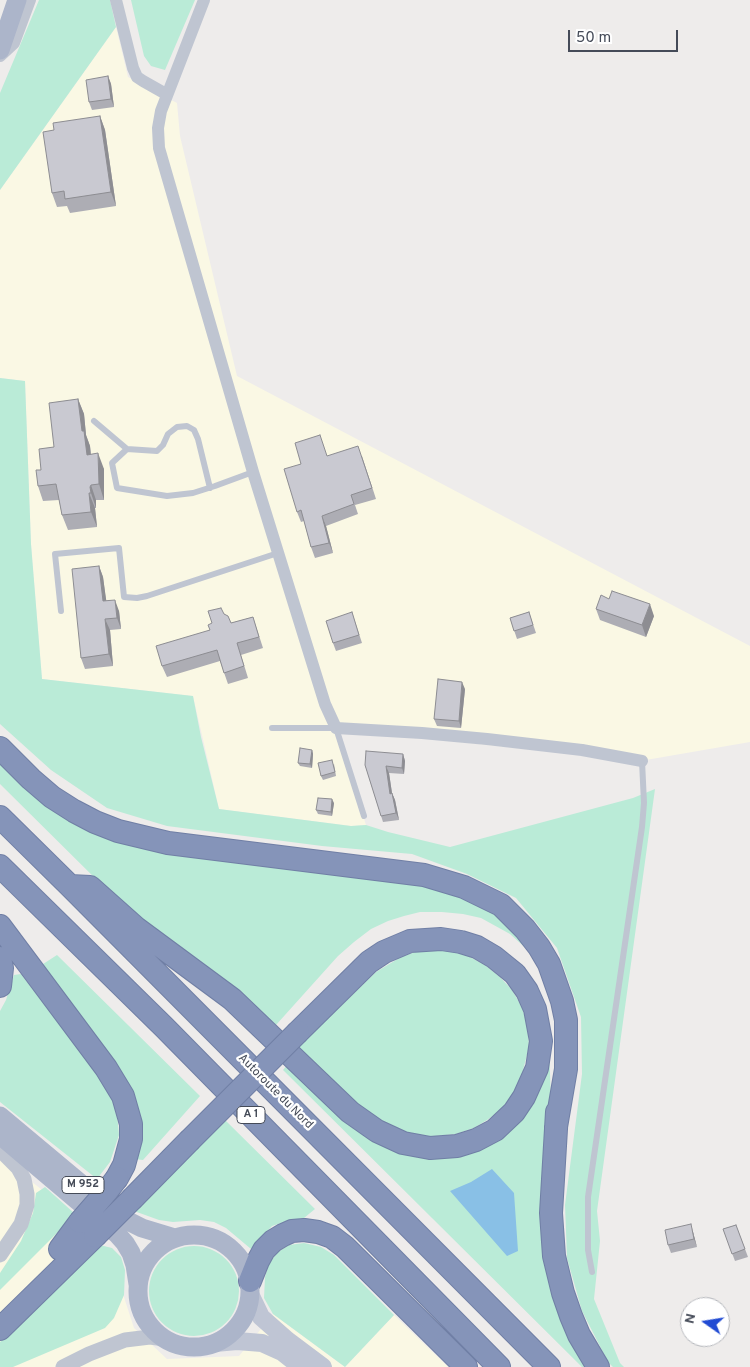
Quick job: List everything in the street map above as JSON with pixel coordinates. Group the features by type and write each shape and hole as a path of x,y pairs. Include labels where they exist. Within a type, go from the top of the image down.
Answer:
{"highway":[{"path":"0,748 31,779 52,796 74,811 118,831 168,843 424,875 464,887 501,905 526,928 539,947 549,964 562,1001 566,1020 566,1069 556,1127"},
{"name":"Autoroute du Nord","path":"0,818 549,1367"},
{"name":"A 1","path":"0,866 171,1034 499,1367"},
{"path":"0,1329 125,1188 186,1137 294,1029 369,962 384,952 410,941 441,939 477,947 494,957 515,974 527,991 535,1009 541,1041 537,1068 524,1097 514,1112 495,1130 476,1140 456,1146 430,1148 402,1143 377,1131 350,1112 232,999 136,928 90,888 70,886"},
{"path":"294,1029 352,958 372,942 396,931 424,924 444,924 475,931 502,944 522,962 541,987 548,1006 556,1044 558,1072 551,1213 554,1256 571,1316 579,1335 598,1367"},
{"path":"0,926 106,1068 123,1096 131,1124 131,1139 124,1165 125,1188"},
{"path":"0,958 2,968 0,986"},
{"path":"0,1309 60,1249 87,1229"},
{"path":"250,1287 258,1261 264,1250 273,1241 292,1231 304,1230 332,1236 466,1367"}],"main road":[{"path":"0,50 17,0"},
{"name":"M 952","path":"0,1116 122,1218 142,1228 175,1238"},
{"name":"M 952","path":"0,1134 96,1215 125,1243 135,1265 138,1289"},
{"path":"301,1367 282,1352 262,1343 237,1340 201,1346 186,1346 165,1339 154,1330 145,1318 140,1304 138,1289 140,1274 147,1261 162,1245 175,1238 186,1235 198,1235 220,1241 238,1257 246,1270 261,1317 287,1340 323,1367"},
{"path":"215,1343 229,1335 240,1323 247,1309 250,1287"}],"street":[{"path":"0,56 14,43 30,0"},
{"path":"116,0 133,68 137,76 166,94"},
{"path":"204,0 166,94 158,128 159,148 253,472 325,704 336,728 487,739 582,750 642,761"},
{"path":"0,1150 18,1168 24,1179 27,1194 27,1205 23,1219 0,1255"},
{"path":"63,1367 89,1354 125,1340 150,1337 165,1339"}],"lane":[{"path":"94,420 127,449 157,451 163,445 168,434 177,427 187,426 194,430 210,488"},
{"path":"127,449 112,463 117,488 167,496 193,493 253,472"},
{"path":"61,611 55,554 120,548 124,597 137,598 278,553"},
{"path":"272,728 336,728 364,816"},
{"path":"592,1272 588,1250 588,1197 642,827 644,803 642,761"}],"shaded area":[{"path":"116,27 128,77 177,103 180,136 237,376 750,646 750,742 640,761 336,729 366,825 351,826 219,809 193,696 42,679 31,544 25,381 0,378 0,190"},
{"path":"0,1157 64,1207 121,1288 134,1328 167,1359 239,1356 273,1314 345,1367 0,1367"},
{"path":"394,1315 448,1367 345,1367"}],"green space":[{"path":"39,0 110,0 116,27 0,190 0,93"},
{"path":"131,0 195,0 165,70 151,66 144,56"},
{"path":"0,378 25,381 31,544 42,679 193,696 219,809 351,826 366,825 450,847 633,798 655,789 597,1211 600,1241 594,1299 620,1363 624,1367 613,1367 608,1362 582,1311 567,1258 565,1205 582,1074 581,1017 557,948 516,898 467,874 412,854 322,846 167,826 107,808 51,770 0,724"},
{"path":"0,761 54,809 444,890 500,914 529,951 510,934 481,918 442,912 420,912 404,916 371,929 354,942 338,956 276,1025 237,990 186,954 109,892 0,784"},
{"path":"432,950 451,951 468,956 485,965 500,977 512,990 522,1007 528,1028 529,1047 521,1078 512,1097 501,1110 474,1128 456,1134 419,1136 385,1124 351,1099 298,1047 376,972 401,957 415,952"},
{"path":"57,955 200,1096 143,1160 134,1159 141,1119 40,966"},
{"path":"21,974 99,1076 110,1094 117,1113 119,1135 110,1162 97,1179 0,1102 0,1011 6,1000 14,975"},
{"path":"549,1042 551,1103 545,1178 587,1367 582,1367 283,1070 289,1063 374,1140 474,1151"},
{"path":"225,1120 315,1209 304,1218 272,1226 251,1249 226,1228 214,1222 200,1220 173,1222 159,1220 134,1211"},
{"path":"45,1187 74,1213 65,1225 0,1290 0,1273 21,1241 33,1213 36,1193"},
{"path":"304,1243 321,1247 334,1255 394,1315 345,1367 273,1314 264,1298 265,1277 269,1263 278,1252 289,1245"},
{"path":"100,1245 112,1248 121,1257 125,1270 124,1295 114,1318 105,1328 13,1367 0,1367 0,1342"},
{"path":"185,1246 203,1246 219,1253 232,1266 239,1282 239,1300 232,1316 219,1329 203,1336 185,1336 169,1329 156,1316 149,1300 149,1282 156,1266 169,1253"}],"water":[{"path":"492,1169 514,1193 518,1251 507,1256 450,1191 471,1182"}],"building":[{"path":"108,76 111,99 89,102 86,80"},
{"path":"100,116 111,192 65,199 64,191 52,193 43,132 54,130 53,123"},
{"path":"78,399 87,455 98,453 99,484 91,485 90,487 91,512 62,515 56,484 38,486 36,470 41,470 39,449 54,447 49,403"},
{"path":"320,435 327,456 358,446 372,488 351,495 354,504 322,516 329,543 311,547 301,510 297,512 284,469 301,464 295,443"},
{"path":"99,566 103,601 115,600 117,618 105,619 109,654 81,658 72,569"},
{"path":"612,591 650,604 642,625 596,609 601,595 609,599"},
{"path":"221,608 231,623 253,617 259,637 237,643 244,666 224,673 217,650 162,666 156,646 210,630 208,625 212,623 208,611"},
{"path":"352,612 359,635 333,643 326,621"},
{"path":"529,612 533,625 514,631 510,618"},
{"path":"438,679 462,682 459,721 434,719"},
{"path":"300,748 312,750 310,764 298,763"},
{"path":"366,751 403,754 402,768 386,766 390,794 392,793 396,813 381,816 365,765"},
{"path":"332,760 335,772 321,776 318,763"},
{"path":"318,798 332,799 331,812 316,810"},
{"path":"691,1224 694,1239 668,1245 665,1230"},
{"path":"736,1225 745,1249 732,1254 723,1229"}]}
